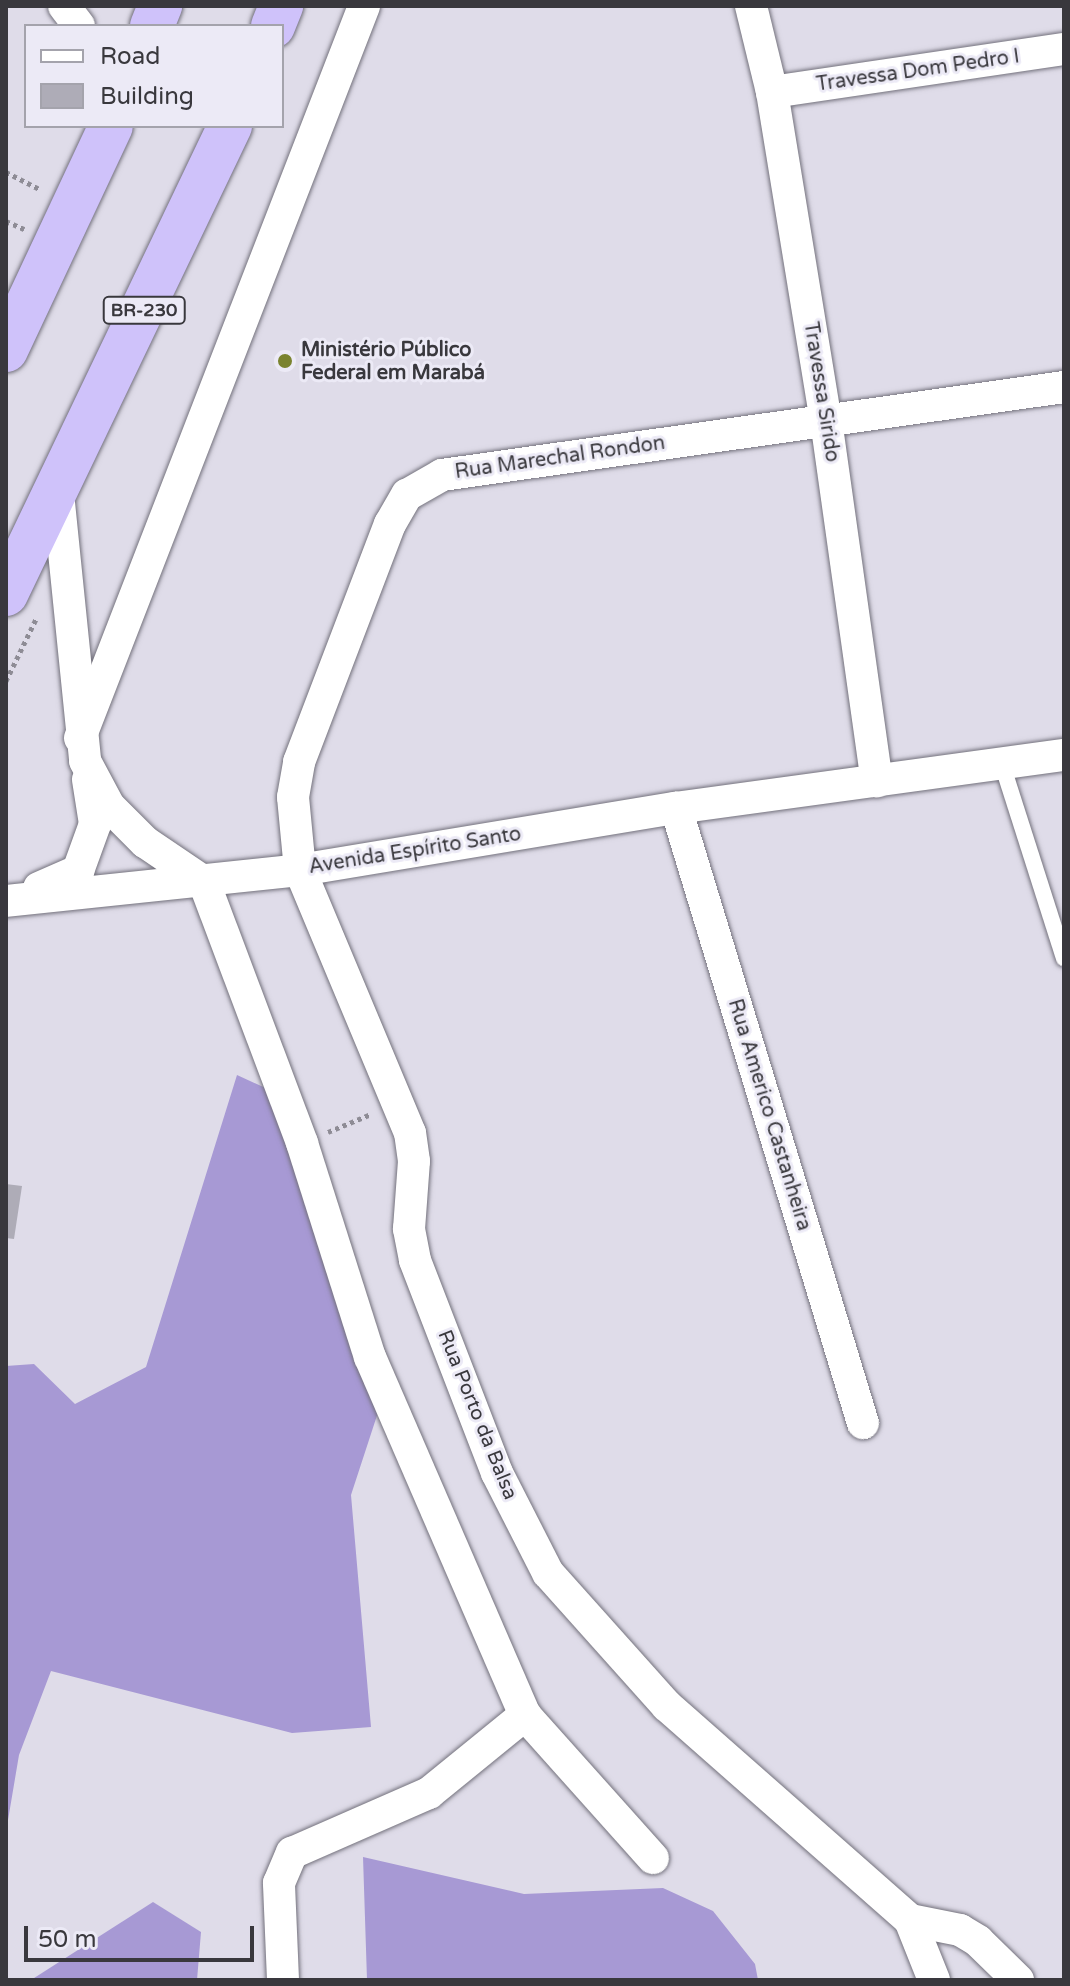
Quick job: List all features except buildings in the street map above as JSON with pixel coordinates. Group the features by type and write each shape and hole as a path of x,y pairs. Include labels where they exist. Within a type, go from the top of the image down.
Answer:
{"highway":[{"path":"6,350 110,128"},
{"name":"BR-230","path":"6,594 58,493 229,128"}],"street":[{"path":"64,6 78,24"},
{"path":"364,6 82,750 109,806 145,842 204,882 302,1143 370,1357 525,1715 653,1858"},
{"name":"Travessa Sirido","path":"751,6 772,92 826,420 877,781"},
{"name":"Travessa Dom Pedro I","path":"772,92 1064,49"},
{"name":"Rua Marechal Rondon","path":"300,870 292,821 299,762 390,524 407,495 442,475 1064,387"},
{"path":"9,899 78,871 95,824 82,750 58,493"},
{"name":"Avenida Espírito Santo","path":"9,899 204,882 300,870 676,808 1064,755"},
{"name":"Rua Americo Castanheira","path":"676,808 863,1423"},
{"name":"Rua Porto da Balsa","path":"300,870 397,1103 414,1161 409,1229 415,1260 497,1473 548,1573 667,1706 910,1920 934,1980"},
{"path":"283,1980 279,1883 292,1853 429,1793 525,1715"},
{"path":"910,1920 960,1930 978,1941 1018,1980"}],"lane":[{"path":"1002,764 1064,958"}],"path":[{"path":"6,681 43,604 69,616"},
{"path":"302,1143 397,1103"}],"shaded area":[{"path":"237,1075 285,1097 385,1391 351,1495 371,1727 292,1733 51,1671 19,1755 6,1832 6,1366 34,1364 75,1404 146,1367"},
{"path":"363,1857 524,1894 663,1888 713,1911 755,1964 758,1980 367,1980"},
{"path":"153,1902 201,1932 197,1980 31,1980"}],"place":[{"name":"Ministério Público Federal em Marabá","path":"285,361"}]}
